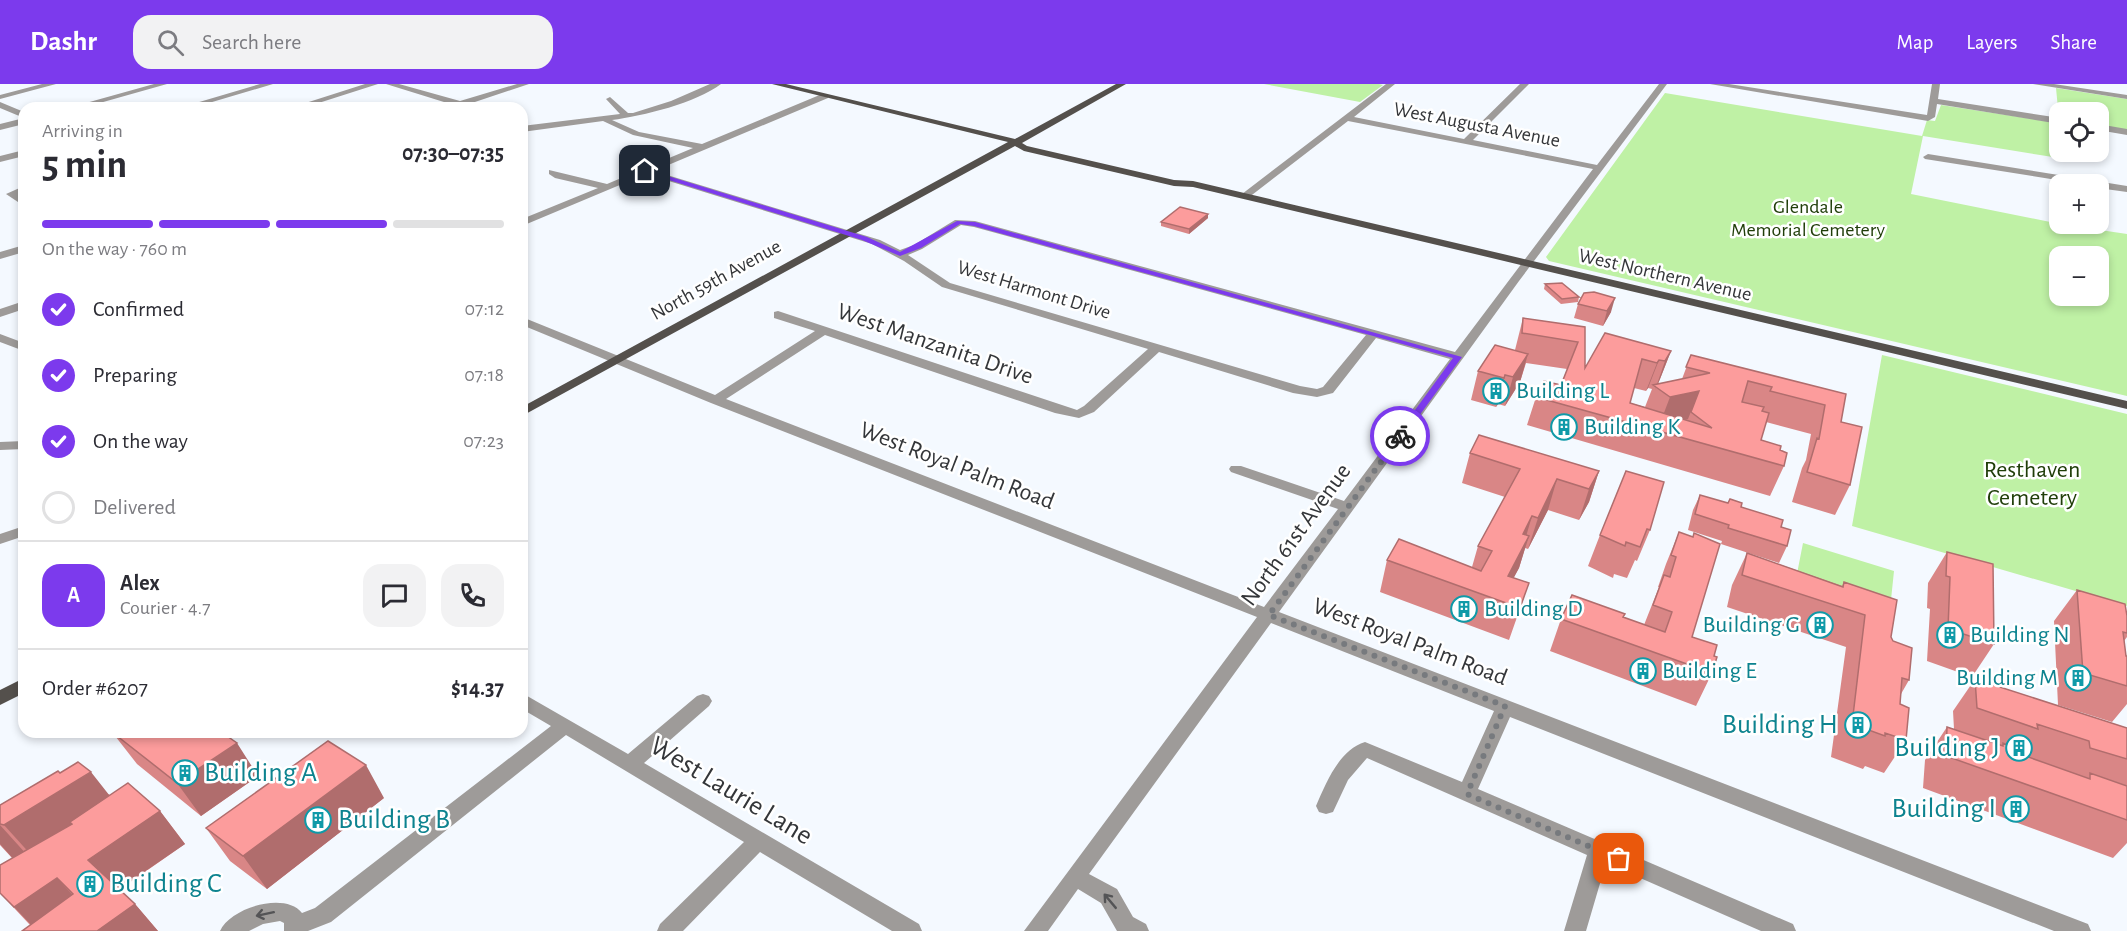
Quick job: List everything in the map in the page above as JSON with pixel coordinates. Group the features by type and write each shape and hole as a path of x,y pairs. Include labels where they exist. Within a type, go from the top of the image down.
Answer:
{"main road":[{"name":"West Northern Avenue","path":"776,84 1015,142 1024,148 1163,181 1193,184 1245,196 2127,405"},
{"name":"North 59th Avenue","path":"528,409 1122,84"},
{"path":"0,698 18,688"}],"street":[{"path":"0,97 52,84"},
{"path":"95,102 163,84"},
{"path":"204,102 268,84"},
{"path":"314,102 374,84"},
{"path":"390,84 453,102"},
{"path":"466,102 525,84"},
{"path":"528,128 626,116 674,103 717,84"},
{"path":"1245,196 1391,84"},
{"path":"1466,142 1525,84"},
{"name":"North 61st Avenue","path":"1035,931 1458,357 1663,84"},
{"path":"1714,84 1928,118 1931,117 1936,84"},
{"path":"2037,84 2127,97"},
{"path":"528,220 825,96"},
{"path":"610,99 626,116"},
{"path":"1934,101 2049,119"},
{"path":"0,105 18,112"},
{"name":"West Augusta Avenue","path":"1347,118 1600,168"},
{"path":"605,119 627,130 702,147"},
{"path":"0,127 18,122"},
{"path":"2109,129 2127,132"},
{"path":"0,159 18,154"},
{"path":"1928,157 2049,177"},
{"name":"West Harmont Drive","path":"645,171 876,242 900,254 946,285 1298,390 1317,393 1328,390 1373,334"},
{"path":"552,172 558,176 608,187"},
{"path":"2109,187 2127,189"},
{"path":"18,192 11,195 18,199"},
{"path":"900,254 918,247 959,222 975,224 1458,357"},
{"path":"0,256 18,250"},
{"path":"0,313 18,307"},
{"name":"West Manzanita Drive","path":"778,315 1060,410 1079,414 1089,409 1156,348"},
{"name":"West Royal Palm Road","path":"528,323 716,400 2080,931"},
{"path":"716,400 825,330"},
{"path":"0,338 18,345"},
{"path":"0,446 18,445"},
{"path":"1236,470 1348,507"},
{"path":"0,539 18,533"},
{"path":"629,764 702,701"},
{"name":"West Laurie Lane","path":"528,704 911,931"},
{"path":"1467,794 1505,706"},
{"path":"231,931 250,918 271,911 288,914 294,919 295,929 323,915 565,726"},
{"path":"1326,807 1342,770 1365,749 1785,931"},
{"path":"668,931 759,840"},
{"path":"1575,931 1599,850"},
{"path":"1076,877 1109,896 1125,924 1138,931"}],"green space":[{"path":"1264,84 1379,84 1383,85 1360,102"},
{"path":"2056,88 2127,99 2127,130 2109,127 2109,102 2057,102"},
{"name":"Glendale Memorial Cemetery","path":"1665,93 1922,136 1927,120 1935,121 1941,105 2049,121 2049,156 1923,136 1911,194 2049,222 2049,234 2109,234 2109,231 2127,234 2127,396 1549,261 1546,257"},
{"name":"Resthaven Cemetery","path":"1882,355 2127,414 2127,606 1852,526"},
{"path":"1803,543 1894,571 1889,619 1794,589"}],"building":[{"path":"1180,207 1208,214 1189,229 1161,222"},
{"path":"1562,283 1579,297 1562,299 1545,284"},
{"path":"1594,292 1615,298 1607,311 1578,304 1584,293"},
{"path":"1523,318 1585,327 1585,368 1605,333 1671,351 1665,361 1659,360 1657,363 1642,359 1630,403 1712,428 1691,412 1699,391 1670,397 1653,385 1710,373 1686,367 1691,355 1846,394 1841,422 1862,427 1850,485 1807,472 1817,438 1819,439 1825,405 1770,391 1772,387 1748,381 1742,402 1764,407 1762,411 1769,413 1761,440 1781,446 1780,450 1787,453 1784,466 1536,397 1544,381 1561,385 1578,342 1522,333"},
{"path":"1495,345 1528,354 1513,377 1505,375 1504,378 1478,371"},
{"path":"1479,435 1599,471 1589,489 1557,479 1538,518 1532,516 1523,534 1529,536 1508,576 1529,583 1520,608 1387,560 1399,539 1481,571 1492,551 1478,546 1520,469 1470,453"},
{"path":"1626,471 1664,482 1650,530 1647,529 1640,547 1626,542 1625,546 1600,535"},
{"path":"1700,495 1728,503 1730,499 1742,503 1741,507 1783,520 1781,527 1791,530 1787,546 1728,528 1729,525 1695,514"},
{"path":"1679,532 1693,537 1694,533 1720,544 1692,637 1717,645 1714,656 1717,657 1712,673 1561,619 1572,595 1625,614 1623,617 1665,632 1672,612 1653,605 1664,575 1670,577 1676,557 1671,555"},
{"path":"1947,552 1993,564 1994,644 1948,629 1950,577 1946,576"},
{"path":"1747,553 1843,587 1844,582 1897,600 1891,637 1893,641 1912,648 1909,680 1902,678 1900,704 1909,708 1906,740 1885,733 1885,736 1852,724 1865,615 1742,575"},
{"path":"2077,590 2125,604 2127,633 2123,632 2127,656 2127,686 2083,673"},
{"path":"1975,679 2127,728 2127,759 2090,748 2089,741 2037,724 2038,729 1977,708"},
{"path":"1947,727 2003,746 2003,743 2016,748 2017,753 2090,779 2090,773 2127,786 2127,820 1946,756"},
{"path":"120,738 230,738 237,743 177,783"},
{"path":"328,741 366,765 243,856 206,828"},
{"path":"78,762 91,772 4,825 0,824 0,805"},
{"path":"128,783 160,811 88,860 135,904 97,931 22,931 73,894 57,878 14,907 0,893 0,865 72,824 70,822"}],"way so far":[{"path":"1400,436 1269,615 1505,706 1467,794 1619,859"}],"place":[{"name":"Building L","path":"1496,391"},
{"name":"Building K","path":"1564,427"},
{"name":"Building D","path":"1464,609"},
{"name":"Building G","path":"1820,625"},
{"name":"Building N","path":"1950,635"},
{"name":"Building E","path":"1643,671"},
{"name":"Building M","path":"2078,678"},
{"name":"Building H","path":"1858,725"},
{"name":"Building J","path":"2019,748"},
{"name":"Building A","path":"185,773"},
{"name":"Building I","path":"2016,809"},
{"name":"Building B","path":"318,820"},
{"name":"Building C","path":"90,884"}],"route":[{"path":"645,171 865,238 900,254 918,247 959,222 975,224 1458,357 1400,436"}]}
